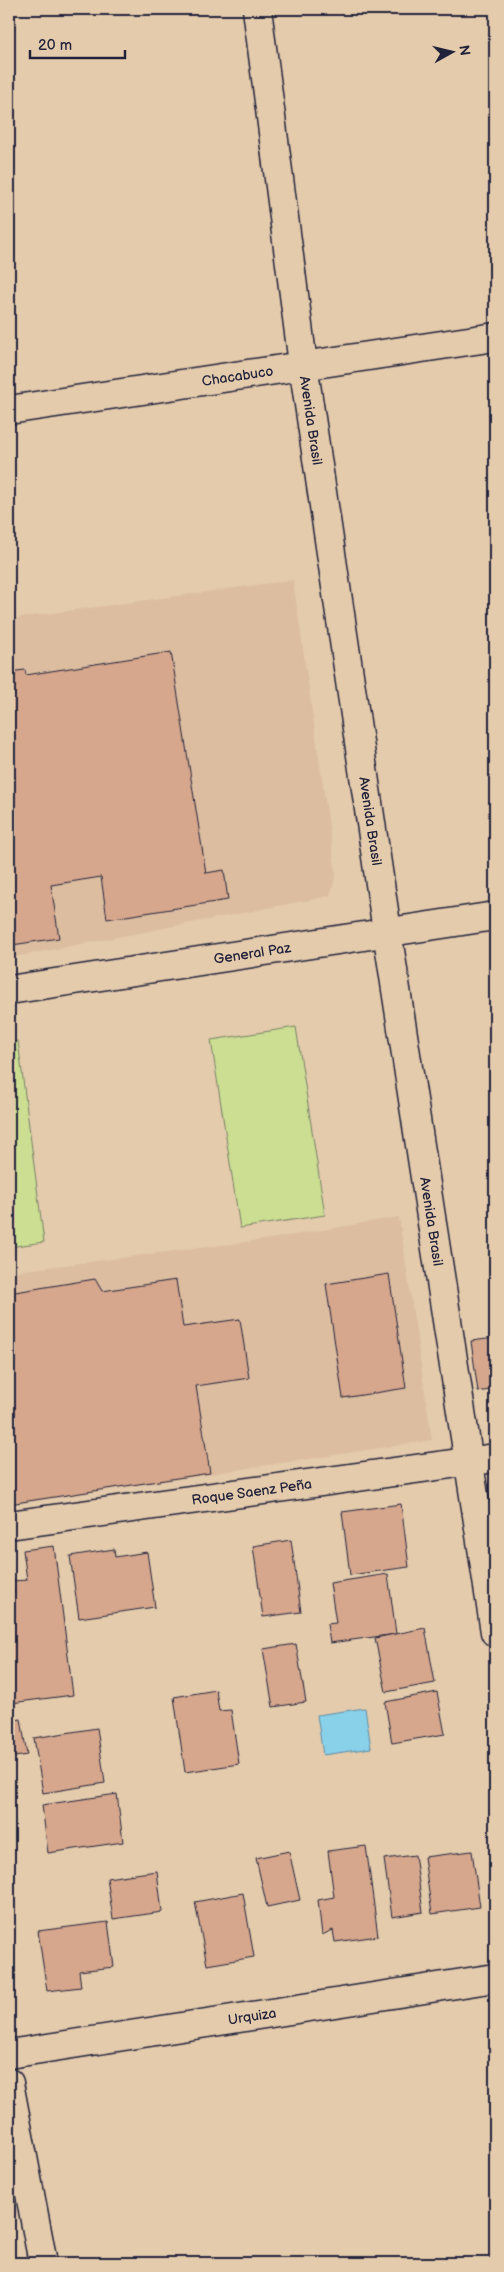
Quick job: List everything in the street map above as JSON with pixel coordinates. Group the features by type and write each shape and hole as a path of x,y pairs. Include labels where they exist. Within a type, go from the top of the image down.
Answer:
{"street":[{"name":"Avenida Brasil","path":"257,9 303,364 387,931 495,1632"},
{"name":"Chacabuco","path":"9,410 303,364 495,337"},
{"name":"General Paz","path":"9,990 495,916"},
{"name":"Roque Saenz Peña","path":"9,1525 495,1458"},
{"name":"Urquiza","path":"9,2054 495,1978"},
{"path":"9,2083 43,2263"}],"shaded area":[{"path":"293,580 336,875 330,896 9,958 9,619"},
{"path":"399,1217 432,1440 9,1505 9,1272 270,1239"}],"green space":[{"path":"296,1027 325,1215 240,1228 211,1040"},
{"path":"18,1041 44,1242 9,1247 9,1042"}],"water":[{"path":"365,1708 371,1748 323,1755 317,1715"}],"building":[{"path":"171,652 206,873 224,870 228,900 107,919 101,877 51,885 59,938 12,945 9,927 9,672 25,670 26,675"},
{"path":"389,1274 406,1388 343,1398 326,1284"},
{"path":"95,1279 102,1291 176,1280 183,1327 240,1319 249,1378 196,1386 210,1473 9,1504 9,1293"},
{"path":"495,1338 495,1389 478,1392 471,1341"},
{"path":"401,1504 409,1567 350,1575 342,1512"},
{"path":"291,1540 301,1612 263,1617 253,1546"},
{"path":"54,1546 73,1695 11,1703 9,1683 9,1595 14,1594 12,1581 27,1580 23,1550"},
{"path":"114,1549 115,1557 147,1552 155,1607 79,1618 70,1556"},
{"path":"388,1574 396,1634 330,1643 327,1624 336,1623 330,1583"},
{"path":"425,1628 435,1683 386,1692 375,1638"},
{"path":"296,1644 306,1702 273,1707 263,1649"},
{"path":"216,1690 219,1711 231,1710 239,1764 185,1772 174,1697"},
{"path":"437,1692 445,1734 392,1743 385,1702"},
{"path":"21,1719 27,1755 9,1758 9,1721"},
{"path":"97,1728 105,1783 43,1793 34,1738"},
{"path":"117,1794 123,1842 48,1853 42,1805"},
{"path":"366,1846 378,1936 335,1942 333,1930 322,1935 318,1900 334,1897 328,1851"},
{"path":"289,1851 300,1900 267,1907 256,1858"},
{"path":"472,1851 480,1907 432,1914 424,1857"},
{"path":"415,1855 423,1912 392,1917 384,1859"},
{"path":"157,1871 162,1912 113,1919 107,1878"},
{"path":"243,1893 254,1957 207,1965 195,1902"},
{"path":"108,1922 114,1967 79,1971 81,1987 47,1991 38,1931"}]}
